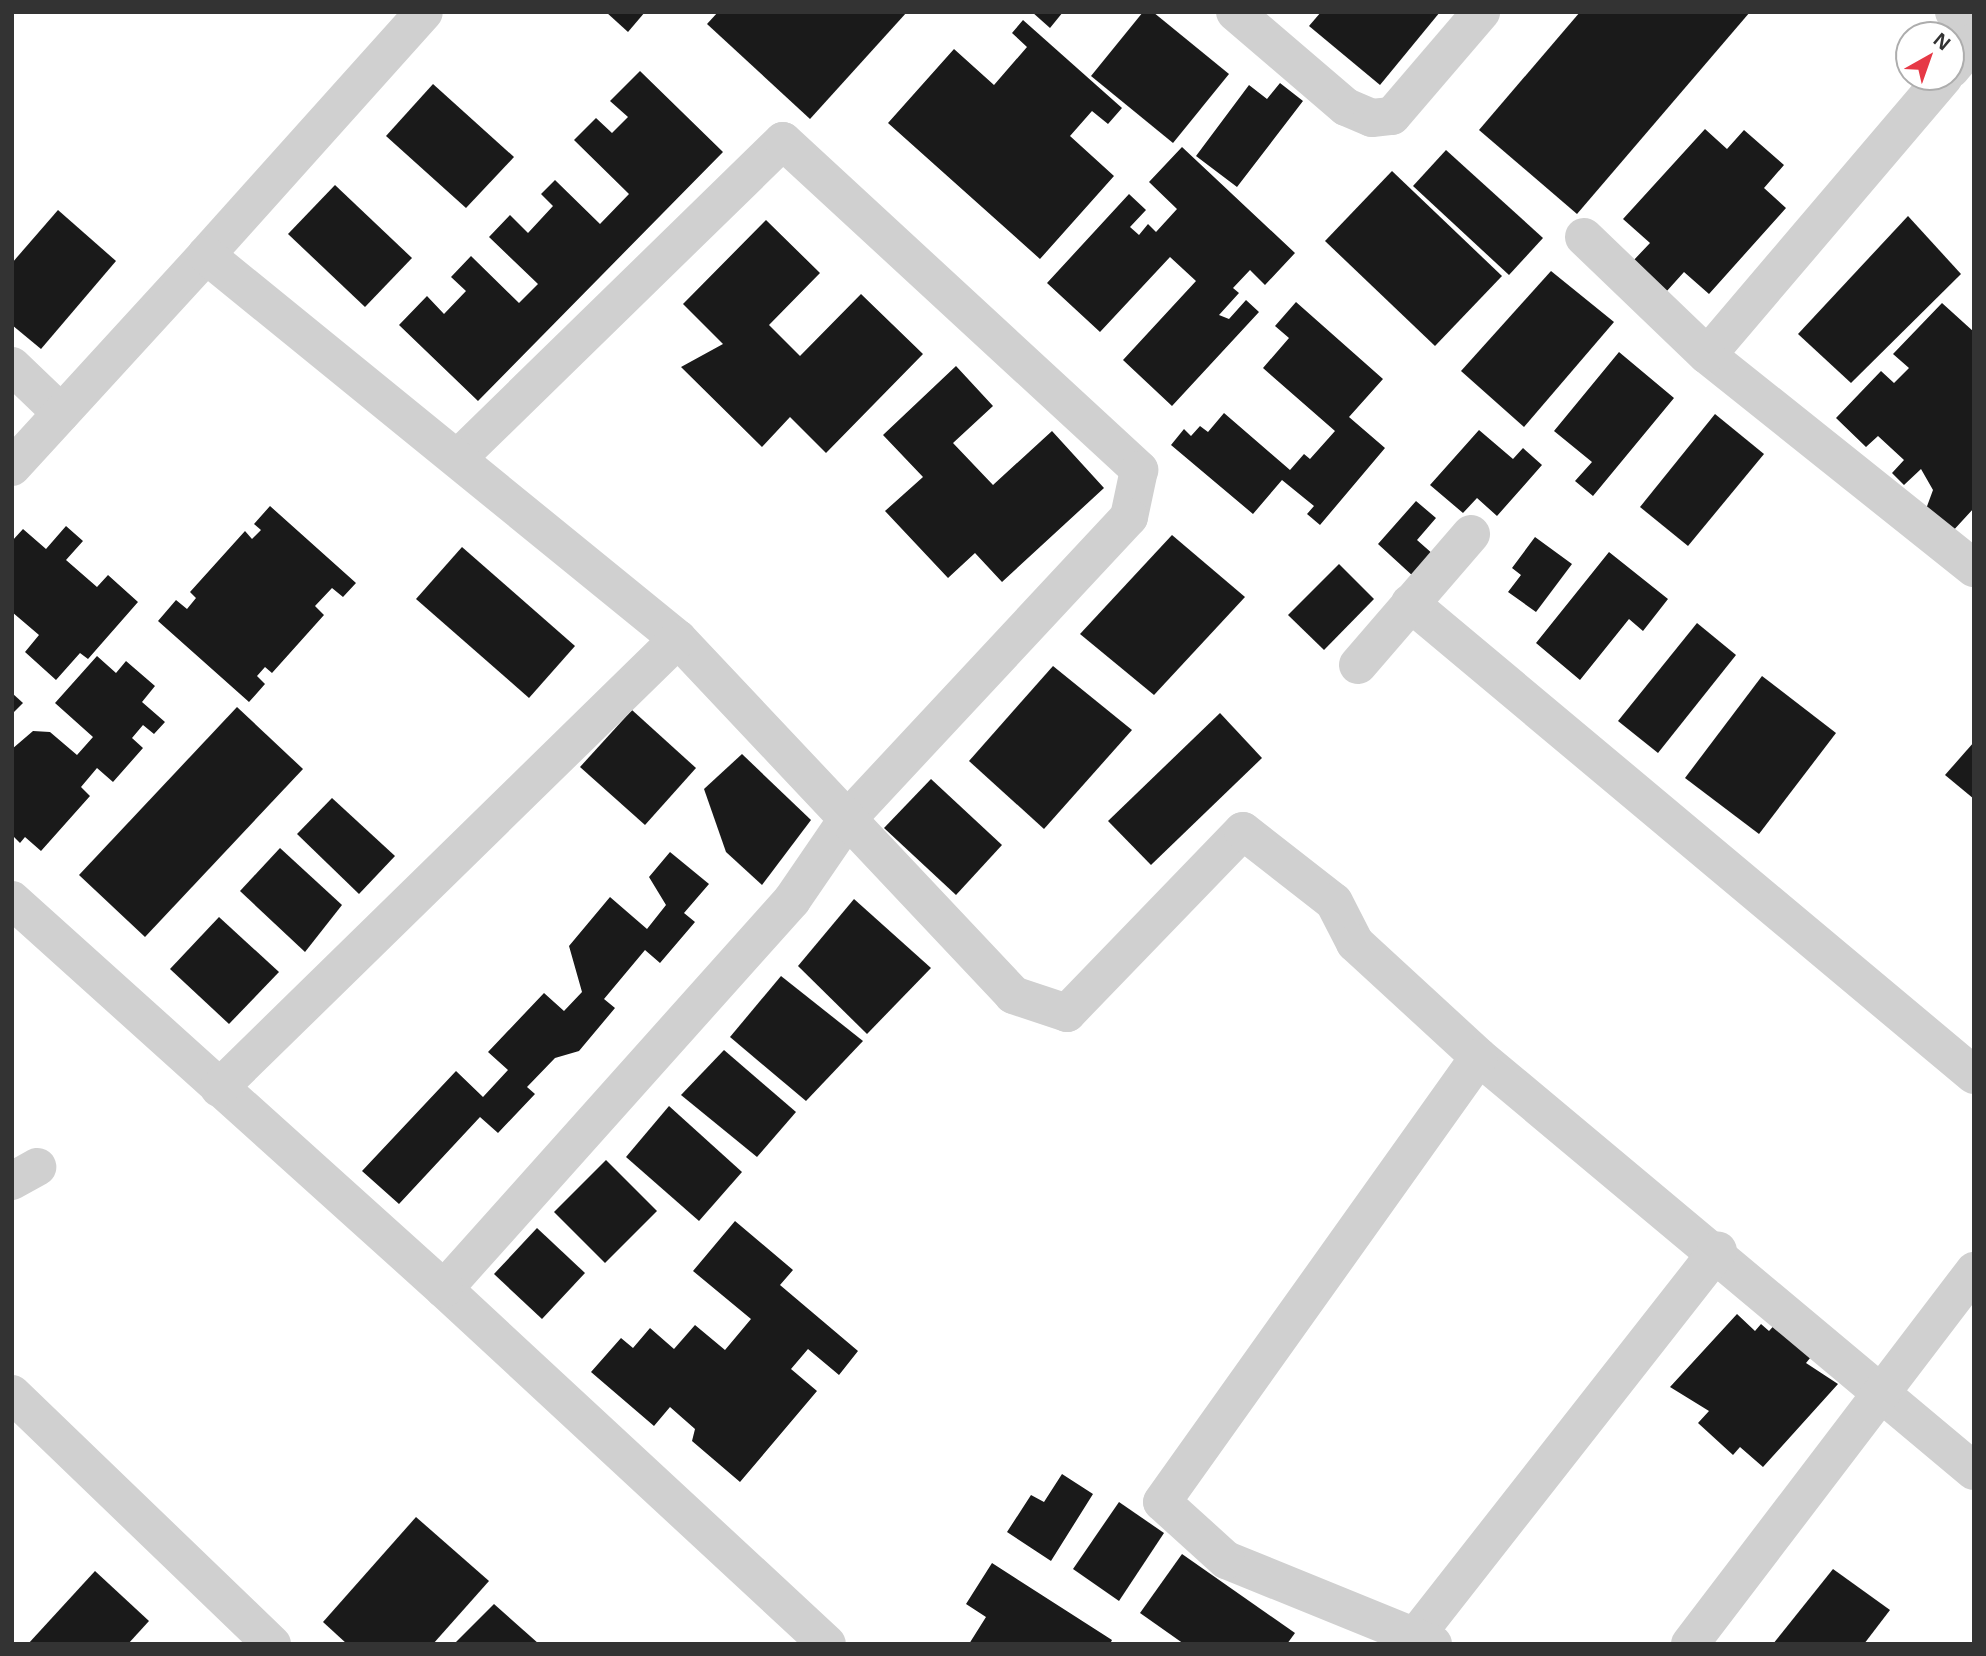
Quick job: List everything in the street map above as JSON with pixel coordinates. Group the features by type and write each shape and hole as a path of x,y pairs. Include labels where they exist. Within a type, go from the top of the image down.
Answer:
{"street":[{"path":"12,467 424,12"},
{"path":"1235,12 1346,107 1372,118 1392,116 1481,12"},
{"path":"1954,12 1974,34"},
{"path":"1707,355 1932,91"},
{"path":"444,1289 792,900 846,821 1129,517 1139,470 783,141 460,456"},
{"path":"1584,237 1707,355 1974,568"},
{"path":"206,255 460,456 678,639 846,821 1013,995 1067,1013 1244,831 1334,902 1355,943 1479,1057 1718,1251 1974,1471"},
{"path":"12,366 61,412"},
{"path":"1357,665 1471,534"},
{"path":"1410,603 1974,1075"},
{"path":"219,1088 678,639"},
{"path":"12,900 444,1289 827,1644"},
{"path":"1479,1057 1162,1502 1226,1560 1426,1638 1718,1251"},
{"path":"1690,1644 1974,1271"},
{"path":"12,1394 272,1644"}],"building":[{"path":"606,12 645,12 628,32"},
{"path":"718,12 907,12 810,119 707,24"},
{"path":"1032,12 1063,12 1050,28"},
{"path":"1143,12 1153,12 1229,74 1173,143 1091,76"},
{"path":"1321,12 1440,12 1380,85 1309,26"},
{"path":"1580,12 1750,12 1577,214 1479,130"},
{"path":"1023,20 1122,108 1108,124 1092,111 1070,136 1114,176 1040,259 888,123 954,49 994,85 1027,47 1012,33"},
{"path":"640,71 723,152 478,401 399,325 427,296 444,314 466,291 451,277 471,256 519,303 538,284 489,237 510,215 528,233 553,206 541,194 555,180 600,224 629,194 574,140 596,118 612,133 628,117 610,101"},
{"path":"1280,83 1303,101 1237,187 1196,156 1249,85 1267,99"},
{"path":"433,84 514,157 466,208 386,136"},
{"path":"1705,129 1727,149 1744,130 1784,165 1764,188 1786,208 1709,294 1684,272 1666,292 1632,262 1650,243 1623,219"},
{"path":"1182,147 1295,253 1265,285 1250,270 1233,288 1239,293 1219,315 1229,319 1246,300 1259,312 1172,406 1123,360 1196,281 1170,257 1100,332 1047,283 1129,194 1146,210 1130,227 1139,235 1148,224 1156,232 1177,209 1149,182"},
{"path":"1446,150 1543,238 1509,275 1413,186"},
{"path":"1392,171 1502,276 1435,346 1325,241"},
{"path":"335,185 412,258 365,307 288,234"},
{"path":"58,210 116,261 41,349 12,325 12,263"},
{"path":"1908,216 1961,274 1851,383 1798,334"},
{"path":"766,220 820,273 769,325 800,356 861,294 923,354 826,453 790,417 762,447 681,367 723,344 683,304"},
{"path":"1551,271 1614,322 1524,427 1461,371"},
{"path":"1296,302 1383,379 1349,417 1385,448 1320,525 1307,514 1314,506 1282,480 1253,514 1171,445 1184,429 1191,436 1200,426 1208,432 1224,413 1290,470 1304,454 1310,459 1335,431 1263,368 1289,338 1275,326"},
{"path":"1942,303 1974,332 1974,508 1951,533 1926,509 1933,490 1921,469 1904,485 1892,473 1904,460 1878,436 1866,447 1836,418 1881,371 1894,383 1909,368 1893,354"},
{"path":"1619,352 1674,398 1593,496 1575,481 1592,462 1554,431"},
{"path":"956,366 993,406 953,443 993,485 1052,431 1104,488 1002,582 975,553 948,578 885,511 923,477 883,435"},
{"path":"1715,414 1764,454 1688,546 1640,507"},
{"path":"1479,430 1513,459 1523,448 1542,465 1497,516 1477,498 1463,513 1430,485"},
{"path":"1416,501 1436,518 1417,540 1434,555 1414,577 1378,544"},
{"path":"270,506 356,583 343,597 332,588 315,606 324,615 272,673 265,667 257,676 265,684 249,702 158,621 176,600 187,609 196,598 190,592 245,531 252,539 261,530 254,524"},
{"path":"66,526 83,541 66,560 97,587 108,575 138,602 88,659 80,653 56,680 25,652 39,635 12,612 12,541 23,529 46,549"},
{"path":"1172,535 1245,597 1154,695 1080,634"},
{"path":"1535,537 1572,564 1536,612 1508,592 1521,575 1512,568"},
{"path":"462,547 575,646 529,698 416,599"},
{"path":"1609,552 1668,599 1643,631 1629,619 1580,680 1536,643"},
{"path":"1339,564 1374,599 1324,650 1288,615"},
{"path":"1697,623 1736,655 1658,753 1618,721"},
{"path":"97,656 116,673 126,661 155,686 142,702 165,722 154,734 143,725 132,738 143,748 113,782 97,768 81,787 90,796 41,851 25,837 20,843 12,835 12,749 33,731 50,732 77,755 93,737 55,703"},
{"path":"1053,666 1132,730 1044,829 969,761"},
{"path":"1762,676 1836,733 1759,834 1685,778"},
{"path":"12,693 23,703 12,714"},
{"path":"237,707 303,769 145,937 79,875"},
{"path":"632,710 696,768 645,825 580,767"},
{"path":"1220,713 1262,758 1151,865 1108,821"},
{"path":"1974,742 1974,799 1945,775"},
{"path":"742,754 811,820 762,885 726,852 704,789"},
{"path":"931,779 1002,845 956,895 884,828"},
{"path":"332,798 395,856 359,894 297,834"},
{"path":"280,848 342,905 305,952 240,891"},
{"path":"670,852 709,884 684,913 695,922 660,963 645,950 604,999 615,1008 579,1051 555,1058 527,1087 535,1094 498,1133 480,1117 399,1204 362,1171 456,1071 483,1097 508,1070 488,1052 544,993 564,1011 582,992 569,946 610,897 647,929 666,905 649,877"},
{"path":"854,899 931,968 867,1034 798,966"},
{"path":"219,917 279,972 229,1024 170,969"},
{"path":"781,976 863,1041 806,1101 730,1037"},
{"path":"724,1050 796,1112 757,1157 681,1095"},
{"path":"669,1106 742,1172 699,1221 626,1157"},
{"path":"606,1160 657,1211 605,1263 554,1212"},
{"path":"735,1221 793,1270 780,1285 858,1351 839,1375 808,1349 791,1369 817,1391 740,1482 692,1441 695,1429 670,1407 654,1426 591,1372 621,1338 633,1348 650,1328 674,1349 695,1325 725,1350 751,1319 693,1271"},
{"path":"537,1228 585,1273 542,1319 494,1274"},
{"path":"1737,1314 1755,1331 1761,1324 1769,1331 1779,1320 1815,1352 1806,1363 1838,1384 1763,1467 1740,1447 1733,1455 1698,1423 1709,1411 1670,1387"},
{"path":"1062,1474 1093,1494 1051,1561 1007,1532 1031,1495 1044,1502"},
{"path":"1119,1502 1164,1533 1119,1601 1073,1569"},
{"path":"416,1517 489,1581 433,1644 347,1644 323,1622"},
{"path":"1182,1554 1295,1633 1287,1644 1184,1644 1140,1613"},
{"path":"992,1563 1112,1640 1110,1644 969,1644 986,1617 966,1604"},
{"path":"1833,1569 1890,1610 1864,1644 1773,1644"},
{"path":"95,1571 149,1621 128,1644 28,1644"},
{"path":"494,1604 539,1644 454,1644"}]}
